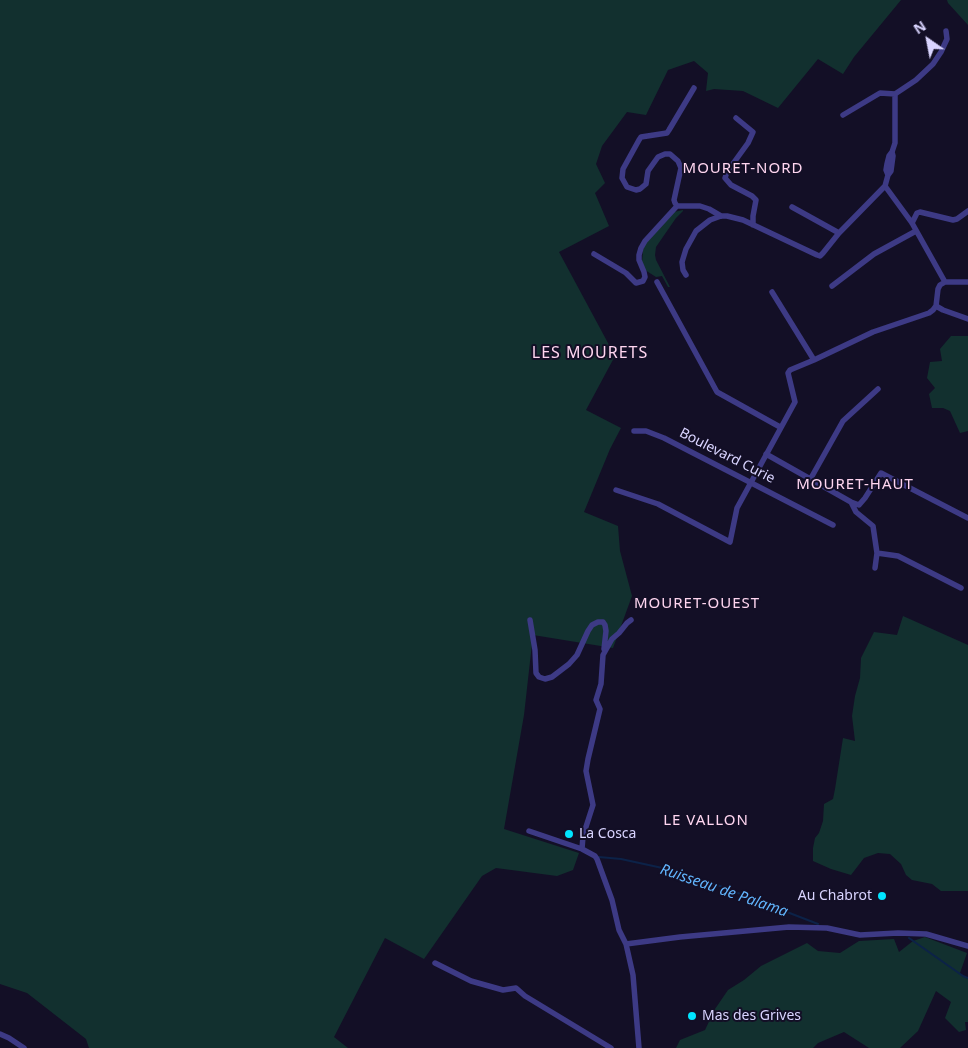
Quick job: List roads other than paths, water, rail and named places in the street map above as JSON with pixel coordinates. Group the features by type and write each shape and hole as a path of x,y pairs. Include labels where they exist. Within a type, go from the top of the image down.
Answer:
{"street":[{"path":"843,116 880,93 895,94 916,80 933,64 941,52 947,39 946,31"},
{"path":"677,206 674,200 681,168 678,160 673,156 665,154 658,158 648,171 646,184 640,189 636,190 627,187 622,178 622,169 641,138 664,134 669,130 694,88"},
{"path":"686,275 682,262 686,249 696,231 710,220 721,216 743,220 820,256 840,232 885,186 891,171 893,156 895,94"},
{"path":"736,118 753,132 725,178 731,185 756,200 753,225"},
{"path":"885,186 912,223 945,282"},
{"path":"594,254 626,273 636,283 643,281 645,277 639,260 641,248 645,241 677,206 700,206 721,216"},
{"path":"792,207 840,232"},
{"path":"912,223 917,213 923,212 953,220 968,211"},
{"path":"832,286 874,254 916,230"},
{"path":"657,282 717,392 780,427"},
{"path":"616,490 658,504 730,542 737,508 795,402 788,374 790,370 872,332 929,313 936,306 940,285 945,282 968,282"},
{"path":"772,292 814,360"},
{"path":"936,306 968,319"},
{"path":"811,478 843,421 878,389"},
{"name":"Boulevard Curie","path":"634,431 646,431 664,438 833,525"},
{"path":"766,454 859,505 881,472 968,518"},
{"path":"851,502 856,512 873,526 877,553 875,568"},
{"path":"877,553 898,556 960,588"},
{"path":"530,620 535,650 536,673 539,677 545,679 552,677 578,655 592,625 598,622 603,622 605,625 606,631 600,684 596,700 600,709 586,771 593,805 583,836 582,849"},
{"path":"603,655 612,639 631,620"},
{"path":"529,831 582,849 595,856 626,944 634,982 639,1048"},
{"path":"626,944 789,927 827,928 860,935 926,934 968,946"},
{"path":"435,963 471,981 503,990 516,988 525,996 611,1048"},
{"path":"0,1034 24,1048"}],"waterway":[{"name":"Ruisseau de Palama","path":"599,857 621,859 667,869 712,883 818,924"},
{"name":"Ruisseau de Palama","path":"909,938 968,978"}],"place":[{"name":"La Cosca","path":"569,834"},
{"name":"Au Chabrot","path":"882,896"},
{"name":"Mas des Grives","path":"692,1016"}],"district":[{"name":"MOURET-NORD","path":"743,169"},
{"name":"LES MOURETS","path":"590,353"},
{"name":"MOURET-HAUT","path":"855,485"},
{"name":"MOURET-OUEST","path":"697,604"},
{"name":"LE VALLON","path":"706,821"}]}
